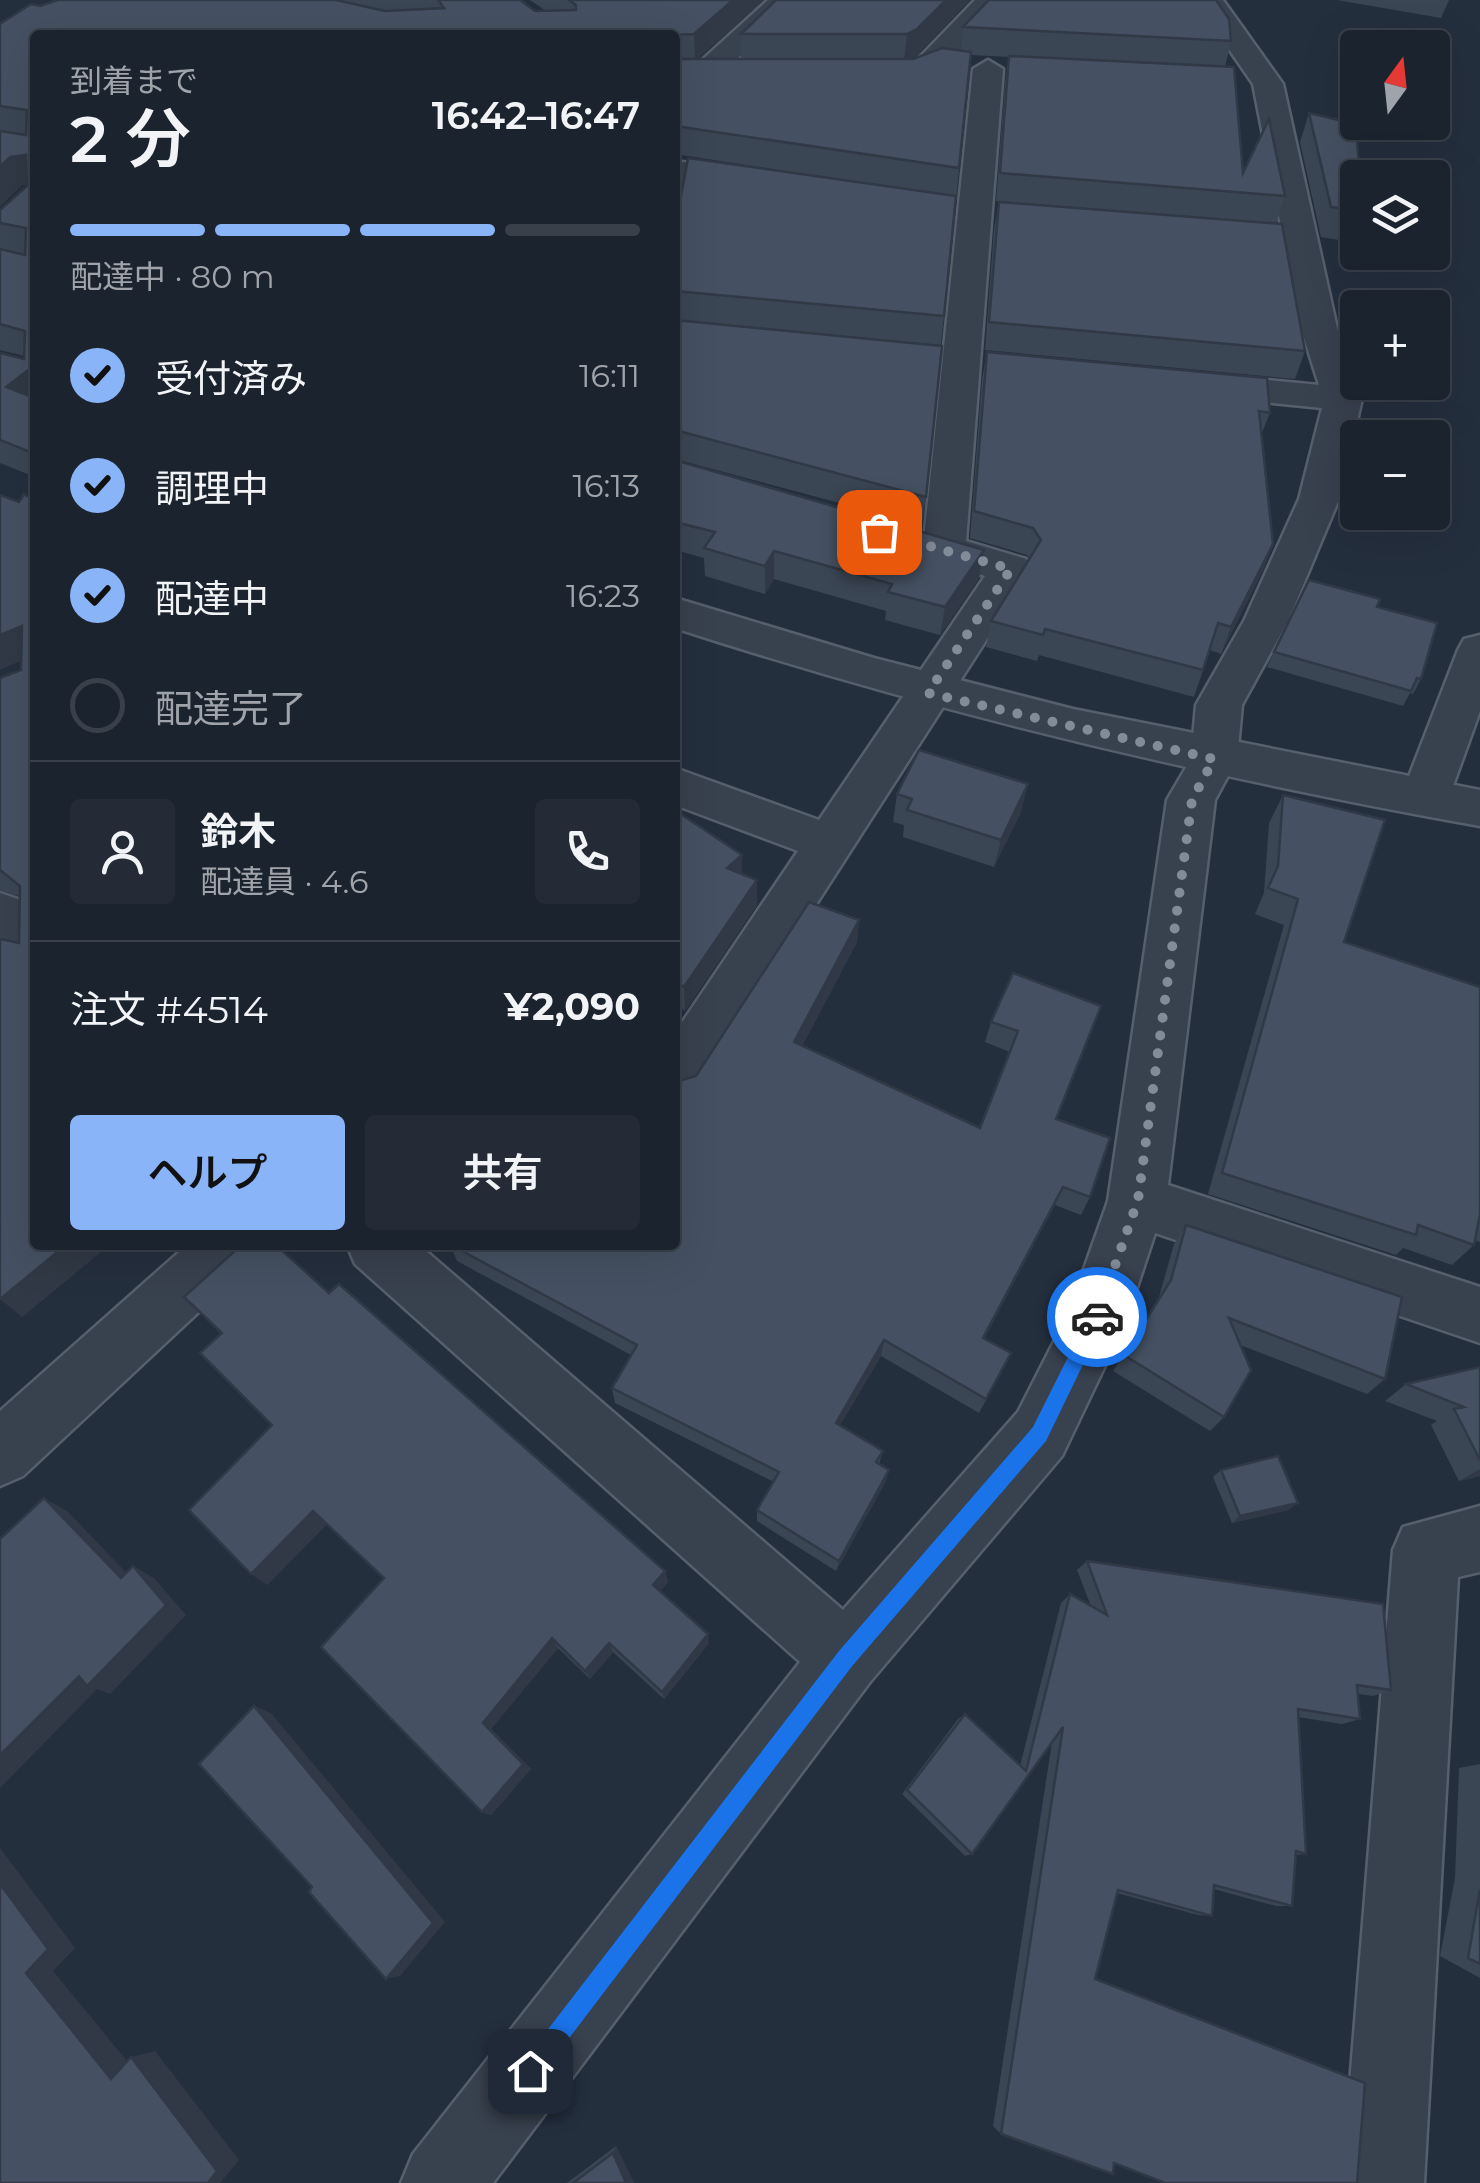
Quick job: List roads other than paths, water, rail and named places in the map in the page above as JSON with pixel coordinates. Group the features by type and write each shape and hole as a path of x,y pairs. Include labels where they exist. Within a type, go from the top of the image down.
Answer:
{"street":[{"path":"733,0 775,8"},
{"path":"853,74 910,74 928,66 991,0"},
{"path":"1209,0 1268,84 1319,328 1340,390"},
{"path":"689,74 775,8"},
{"path":"928,66 1022,71"},
{"path":"680,1070 1011,569 926,544 963,361 988,69"},
{"path":"689,74 740,74"},
{"path":"1229,82 1268,84"},
{"path":"680,171 787,186"},
{"path":"936,208 1012,216"},
{"path":"1260,237 1299,240"},
{"path":"1153,380 1340,399"},
{"path":"442,2183 629,1945 846,1658 1040,1434 1094,1324 1138,1200 1192,800 1214,759 1219,706 1266,621 1319,499 1343,400"},
{"path":"680,615 928,693 1214,759 1464,810 1480,650"},
{"path":"680,788 830,843"},
{"path":"0,914 30,940"},
{"path":"1138,1200 1480,1315"},
{"path":"0,1454 224,1250"},
{"path":"382,1250 846,1658"},
{"path":"1383,2183 1426,1550 1480,1539"}]}
